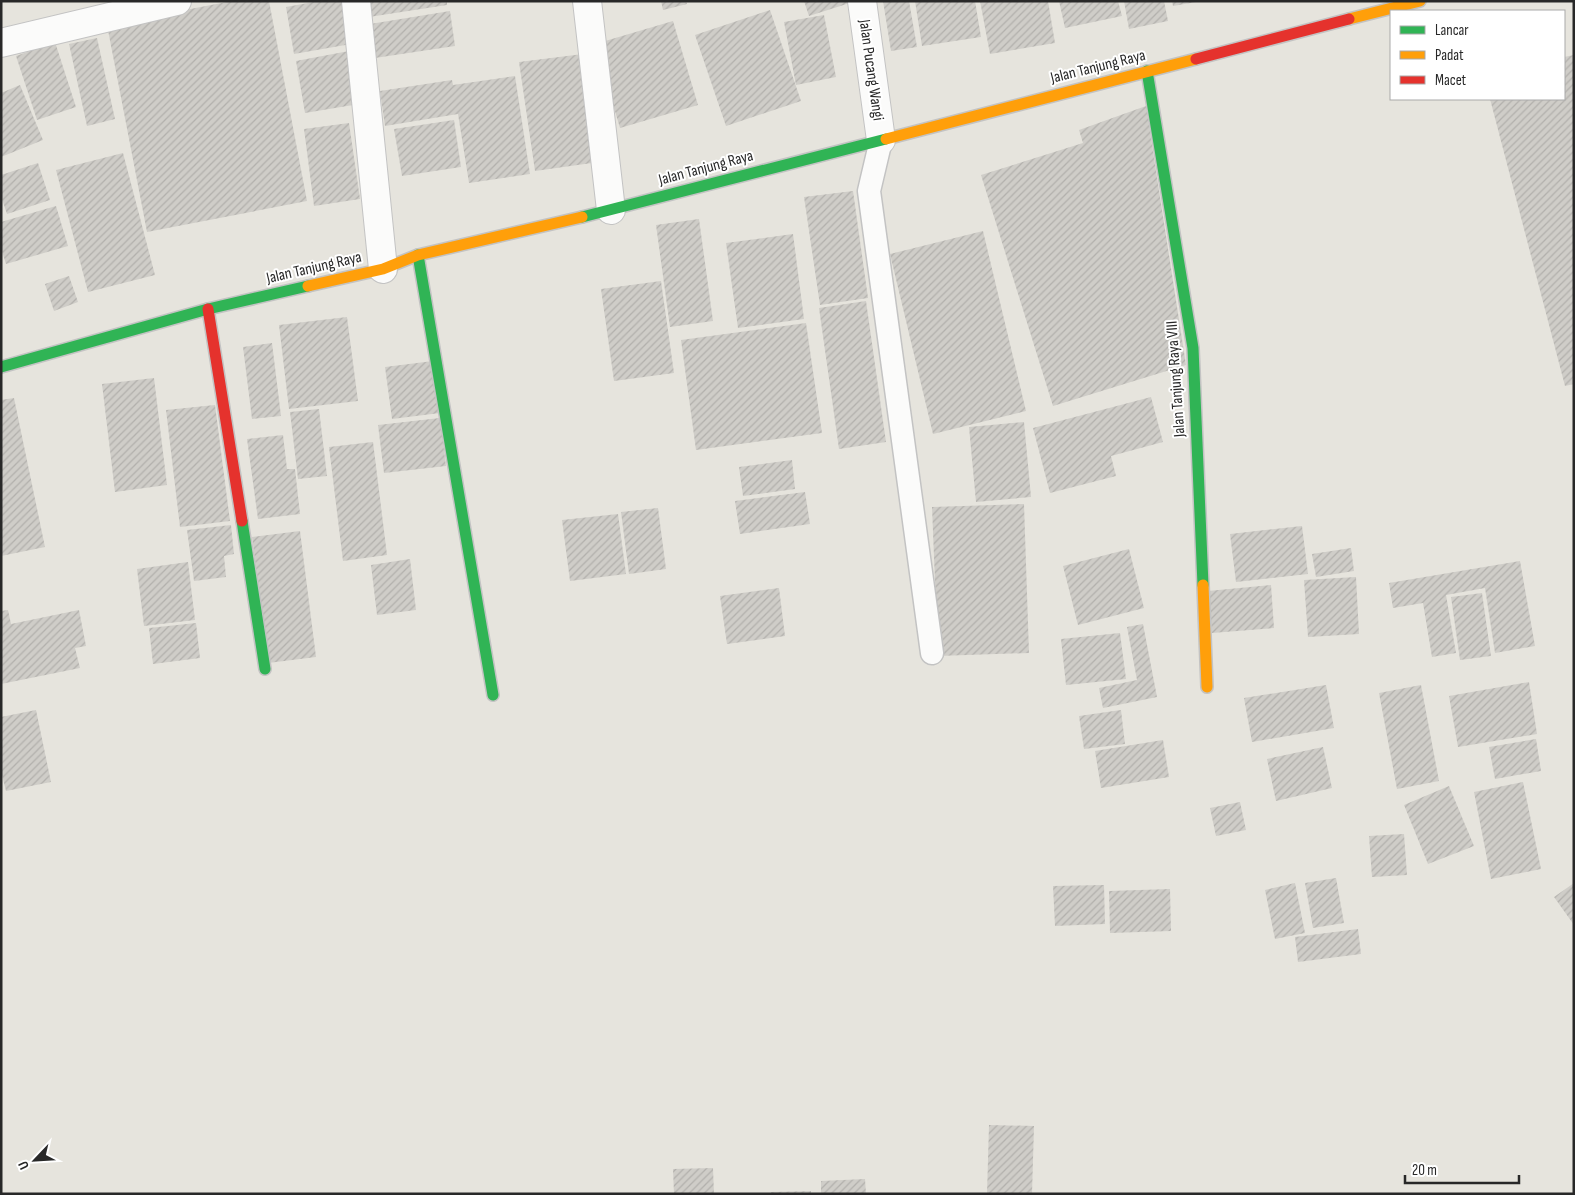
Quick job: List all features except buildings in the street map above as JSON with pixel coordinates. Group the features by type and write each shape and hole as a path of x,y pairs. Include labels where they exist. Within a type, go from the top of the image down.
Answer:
{"main road":[{"name":"Jalan Tanjung Raya","path":"1,367 208,309 383,269 418,255 611,210 1420,1"},
{"name":"Jalan Tanjung Raya VIII","path":"1147,71 1193,348 1207,687"},
{"path":"418,255 493,694"},
{"path":"208,309 265,669"}],"street":[{"path":"1,43 177,1"},
{"path":"356,1 383,269"},
{"path":"587,1 611,210"},
{"name":"Jalan Pucang Wangi","path":"862,1 881,140"}],"lane":[{"path":"881,140 869,192 932,653"}],"traffic: fast":[{"path":"1147,71 1193,348 1203,585"},
{"path":"582,217 886,139"},
{"path":"418,255 493,695"},
{"path":"1,367 208,309 308,286"},
{"path":"242,521 265,669"}],"traffic: slow":[{"path":"1349,19 1420,1"},
{"path":"886,139 1196,59"},
{"path":"308,286 383,269 418,255 582,217"},
{"path":"1203,585 1207,687"}],"traffic: jam":[{"path":"1196,59 1349,19"},
{"path":"208,309 242,521"}]}
